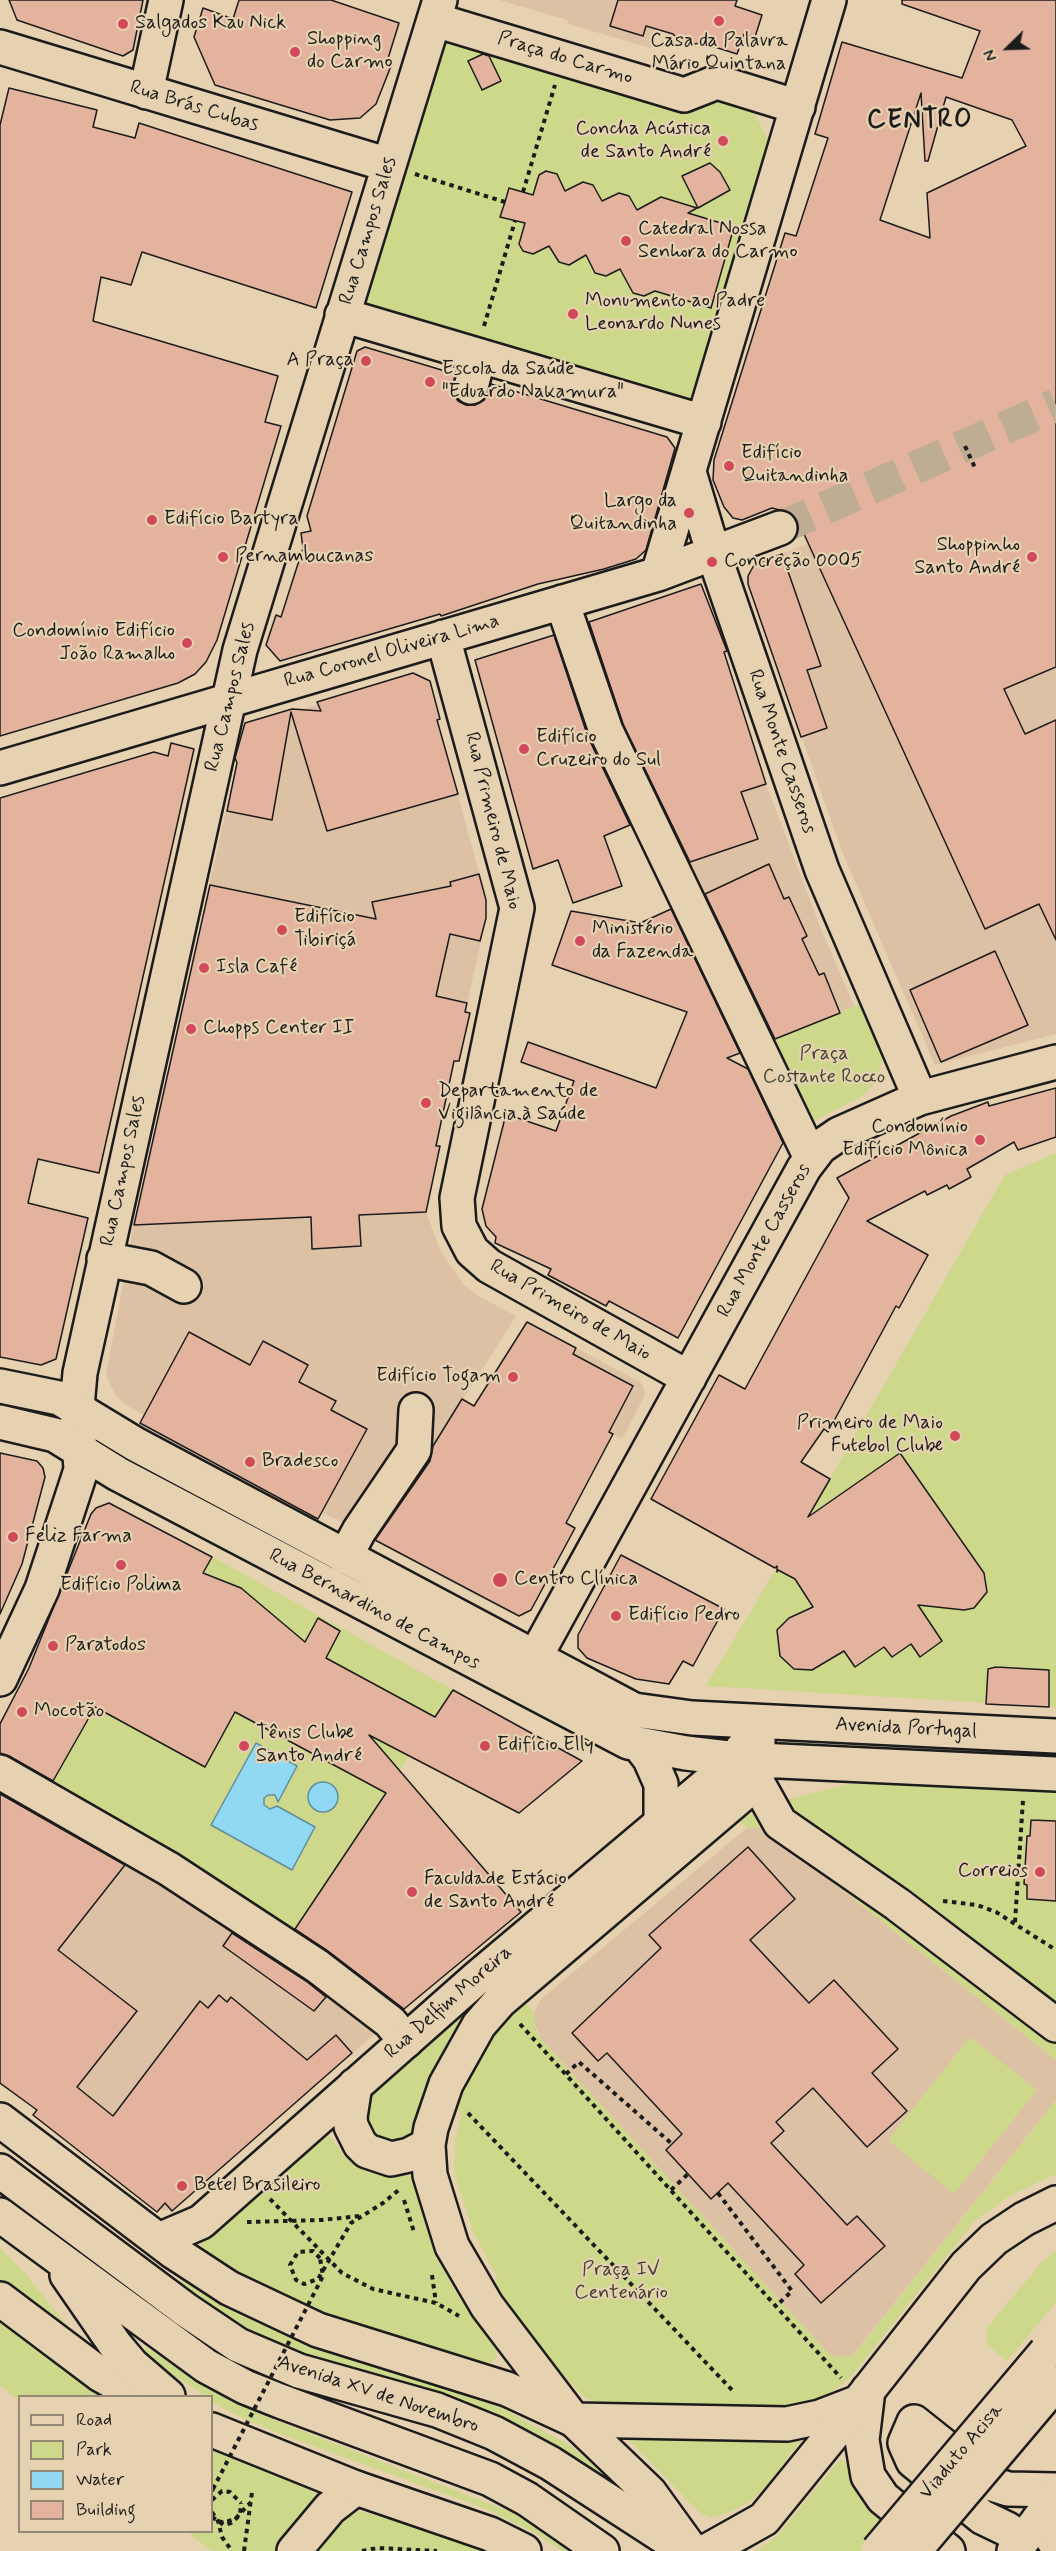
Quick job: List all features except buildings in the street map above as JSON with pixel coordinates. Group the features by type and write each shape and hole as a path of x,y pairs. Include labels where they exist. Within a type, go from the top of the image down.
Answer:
{"main road":[{"path":"146,92 166,0"},
{"path":"658,574 829,0"},
{"name":"Praça do Carmo","path":"438,10 562,58 684,95 717,82 794,120"},
{"name":"Rua Campos Sales","path":"0,1678 19,1643 49,1570 81,1470 77,1407 78,1382 228,700 247,627 438,10"},
{"name":"Rua Brás Cubas","path":"0,47 389,165"},
{"path":"342,315 704,422"},
{"path":"471,387 477,355"},
{"path":"689,472 714,555"},
{"name":"Rua Coronel Oliveira Lima","path":"0,768 443,637 566,615 658,574 714,555 780,528"},
{"name":"Rua Monte Casseros","path":"534,1659 811,1158 820,1147 839,1134 920,1098 826,882 714,555"},
{"path":"566,615 606,731 811,1158"},
{"name":"Rua Primeiro de Maio","path":"443,637 517,908 458,1198 459,1226 472,1251 489,1266 689,1378"},
{"path":"920,1098 1056,1062"},
{"path":"104,1259 152,1268 184,1286"},
{"name":"Rua Bernardino de Campos","path":"0,1386 59,1398 77,1407 135,1444 534,1659 634,1710 692,1718 757,1720"},
{"path":"345,1557 359,1531 414,1450 416,1410"},
{"name":"Rua Bernardino de Campos","path":"0,1422 55,1435 139,1485 616,1738 640,1746 751,1766"},
{"path":"757,1720 751,1766 780,1823 897,1904 1056,2025"},
{"name":"Avenida Portugal","path":"757,1720 1056,1736"},
{"path":"640,1746 650,1759 661,1784 661,1822"},
{"name":"Avenida Portugal","path":"751,1766 1056,1774"},
{"name":"Rua Delfim Moreira","path":"159,2240 201,2222 355,2085 661,1822 751,1766"},
{"name":"Rua Delfim Moreira","path":"428,2145 446,2084 464,2048 493,2009 728,1808 751,1766"},
{"path":"0,1772 169,1869 317,1966 390,2022 406,2041"},
{"path":"355,2085 350,2117 351,2126 360,2144 367,2151 391,2159 409,2155 428,2145 434,2195 452,2246 464,2271 528,2364 574,2420 650,2493 692,2551"},
{"path":"0,2120 211,2277 283,2315 318,2330 507,2388 574,2420 787,2424 820,2417 856,2390"},
{"name":"Avenida XV de Novembro","path":"0,2171 78,2227 186,2310 238,2345 299,2372 437,2410 494,2433 550,2463 686,2551"},
{"path":"707,2551 764,2519 856,2390 979,2253 1018,2223 1056,2203"},
{"name":"Avenida XV de Novembro","path":"0,2215 206,2366 245,2387 489,2479 527,2499 602,2551"},
{"path":"51,2251 116,2346 132,2365 166,2395"},
{"path":"0,2299 101,2375 135,2395"},
{"name":"Viaduto Acisa","path":"878,2551 1051,2347"},
{"name":"Viaduto Acisa","path":"914,2551 1056,2383"},
{"path":"856,2390 868,2476 883,2498 948,2551"},
{"path":"1037,2531 1007,2529 982,2517 913,2461 905,2443 914,2422 992,2484 1008,2489 1056,2490"},
{"path":"213,2430 356,2487 490,2534 524,2551"},
{"path":"294,2551 330,2508 356,2487"}],"path":[{"path":"523,192 562,58"},
{"path":"389,165 505,202"},
{"path":"477,355 515,221"},
{"path":"965,446 975,470"},
{"path":"1015,1922 1023,1797"},
{"path":"897,1904 928,1899 977,1905 1015,1922 1056,1950"},
{"path":"515,2018 776,2306 856,2390"},
{"path":"566,2074 579,2062 672,2144"},
{"path":"465,2106 469,2114 722,2379"},
{"path":"671,2190 688,2175"},
{"path":"252,2178 289,2222 342,2273 373,2289 424,2299 465,2318"},
{"path":"213,2489 323,2276 322,2271 320,2258 313,2251 298,2253 290,2265 296,2280 304,2284 318,2279 322,2271 327,2261 345,2230 360,2216 383,2203 402,2186"},
{"path":"718,2193 792,2291 776,2306"},
{"path":"244,2222 289,2222 360,2216"},
{"path":"213,2499 222,2491 230,2492 241,2503 240,2515 231,2523 224,2524 213,2518"},
{"path":"244,2551 252,2493"},
{"path":"218,2521 224,2523 236,2518 252,2501"},
{"path":"213,2514 218,2521 222,2537 232,2551"},
{"path":"362,2551 377,2548 437,2551"}],"shaded area":[{"path":"499,0 665,0 651,48 568,24 568,20"},
{"path":"1056,434 1056,1034 935,1065 841,849 748,584 748,576 757,562 808,544"},
{"path":"701,584 766,784 821,929 854,1006 763,1044 574,627"},
{"path":"413,676 428,684 486,899 486,918 436,1146 440,1146 426,1212 440,1250 463,1284 478,1296 516,1316 432,1448 575,1528 531,1610 519,1616 469,1592 124,1404 116,1396 106,1375 134,1225 161,1099 237,763 248,725"},
{"path":"559,1339 642,1383 645,1395 622,1439 527,1388"},
{"path":"0,1787 194,1902 377,2032 171,2210 158,2210 37,2110 0,2083"},
{"path":"747,1828 761,1828 782,1842 1056,2060 1056,2100 852,2356 846,2358 835,2357 827,2352 541,2039 533,2020 534,2012 541,1999"}],"green space":[{"path":"455,36 713,93 749,104 768,139 690,406 356,307 438,44"},
{"name":"Praça Costante Rocco","path":"863,1003 881,1044 882,1060 877,1079 864,1095 806,1125 763,1044"},
{"name":"Primeiro de Maio Futebol Clube","path":"1056,1153 1056,1707 706,1686 830,1479 1005,1175"},
{"name":"Tênis Clube Santo André","path":"184,1541 453,1690 293,1932 49,1788"},
{"path":"849,1784 936,1784 1056,1790 1056,2060 782,1842 761,1828 747,1828 737,1820 781,1801"},
{"path":"498,1987 417,2128 405,2138 394,2141 374,2136 366,2128 362,2102 477,1993"},
{"name":"Praça IV Centenário","path":"523,2000 534,2012 536,2031 541,2039 827,2352 835,2357 853,2356 1056,2100 1056,2174 1011,2195 975,2221 850,2378 818,2403 799,2409 594,2402 582,2395 539,2349 494,2290 497,2277 473,2231 454,2172 456,2135 461,2117 454,2102 485,2040"},
{"path":"970,2037 1037,2090 954,2194 888,2140"},
{"path":"328,2134 349,2161 366,2172 385,2176 415,2175 425,2225 437,2258 459,2297 496,2349 497,2355 492,2363 482,2365 332,2319 251,2282 201,2251 201,2238"},
{"path":"0,2248 23,2271 76,2336 0,2288"},
{"path":"1056,2250 1056,2302 1007,2361 989,2346 986,2337 987,2328 1042,2262"},
{"path":"184,2276 254,2318 309,2343 450,2387 502,2408 569,2445 604,2471 613,2479 613,2483 256,2337 178,2285"},
{"path":"0,2311 118,2395 18,2395 18,2400 0,2385"},
{"path":"145,2347 259,2414 508,2511 538,2527 574,2551 562,2551 535,2533 486,2509 275,2432 232,2413 213,2402 213,2395 204,2395 157,2364 145,2353"},
{"path":"625,2436 803,2436 803,2438 770,2482 751,2501 726,2514 710,2518 700,2513"},
{"path":"213,2448 321,2495 277,2551 212,2551 188,2533 213,2533"},
{"path":"841,2460 850,2464 926,2551 756,2551 776,2537"},
{"path":"357,2511 404,2521 484,2551 308,2551 346,2514"}],"water":[{"path":"256,1743 297,1766 278,1802 275,1795 268,1795 264,1798 264,1805 270,1809 277,1806 315,1827 292,1870 211,1825"},
{"path":"323,1782 334,1786 338,1797 334,1808 323,1812 312,1808 308,1797 312,1786"}],"tunnel":[{"path":"780,528 1056,405"}],"place":[{"name":"Casa da Palavra Mário Quintana","path":"719,21"},
{"name":"Salgados Kau Nick","path":"123,24"},
{"name":"Shopping do Carmo","path":"295,52"},
{"name":"Concha Acústica de Santo André","path":"723,141"},
{"name":"Catedral Nossa Senhora do Carmo","path":"626,241"},
{"name":"Monumento ao Padre Leonardo Nunes","path":"573,314"},
{"name":"A Praça","path":"366,361"},
{"name":"Escola da Saúde \"Eduardo Nakamura\"","path":"430,382"},
{"name":"Edifício Quitandinha","path":"729,466"},
{"name":"Largo da Quitandinha","path":"689,513"},
{"name":"Edifício Bartyra","path":"152,520"},
{"name":"Pernambucanas","path":"223,557"},
{"name":"Shoppinho Santo André","path":"1032,557"},
{"name":"Concreção 0005","path":"712,562"},
{"name":"Condomínio Edifício João Ramalho","path":"187,643"},
{"name":"Edifício Cruzeiro do Sul","path":"524,749"},
{"name":"Edifício Tibiriçá","path":"282,930"},
{"name":"Ministério da Fazenda","path":"580,941"},
{"name":"Isla Café","path":"204,968"},
{"name":"Chopps Center II","path":"191,1029"},
{"name":"Departamento de Vigilância à Saúde","path":"426,1103"},
{"name":"Condomínio Edifício Mônica","path":"980,1140"},
{"name":"Edifício Togam","path":"513,1377"},
{"name":"Primeiro de Maio Futebol Clube","path":"955,1436"},
{"name":"Bradesco","path":"250,1462"},
{"name":"Feliz Farma","path":"13,1537"},
{"name":"Edifício Polima","path":"121,1565"},
{"name":"Centro Clínica","path":"500,1580"},
{"name":"Edifício Pedro","path":"616,1616"},
{"name":"Paratodos","path":"53,1646"},
{"name":"Mocotão","path":"22,1712"},
{"name":"Tênis Clube Santo André","path":"244,1746"},
{"name":"Edifício Elly","path":"485,1746"},
{"name":"Correios","path":"1040,1872"},
{"name":"Faculdade Estácio de Santo André","path":"412,1892"},
{"name":"Betel Brasileiro","path":"182,2186"}],"district":[{"name":"CENTRO","path":"920,122"}]}
